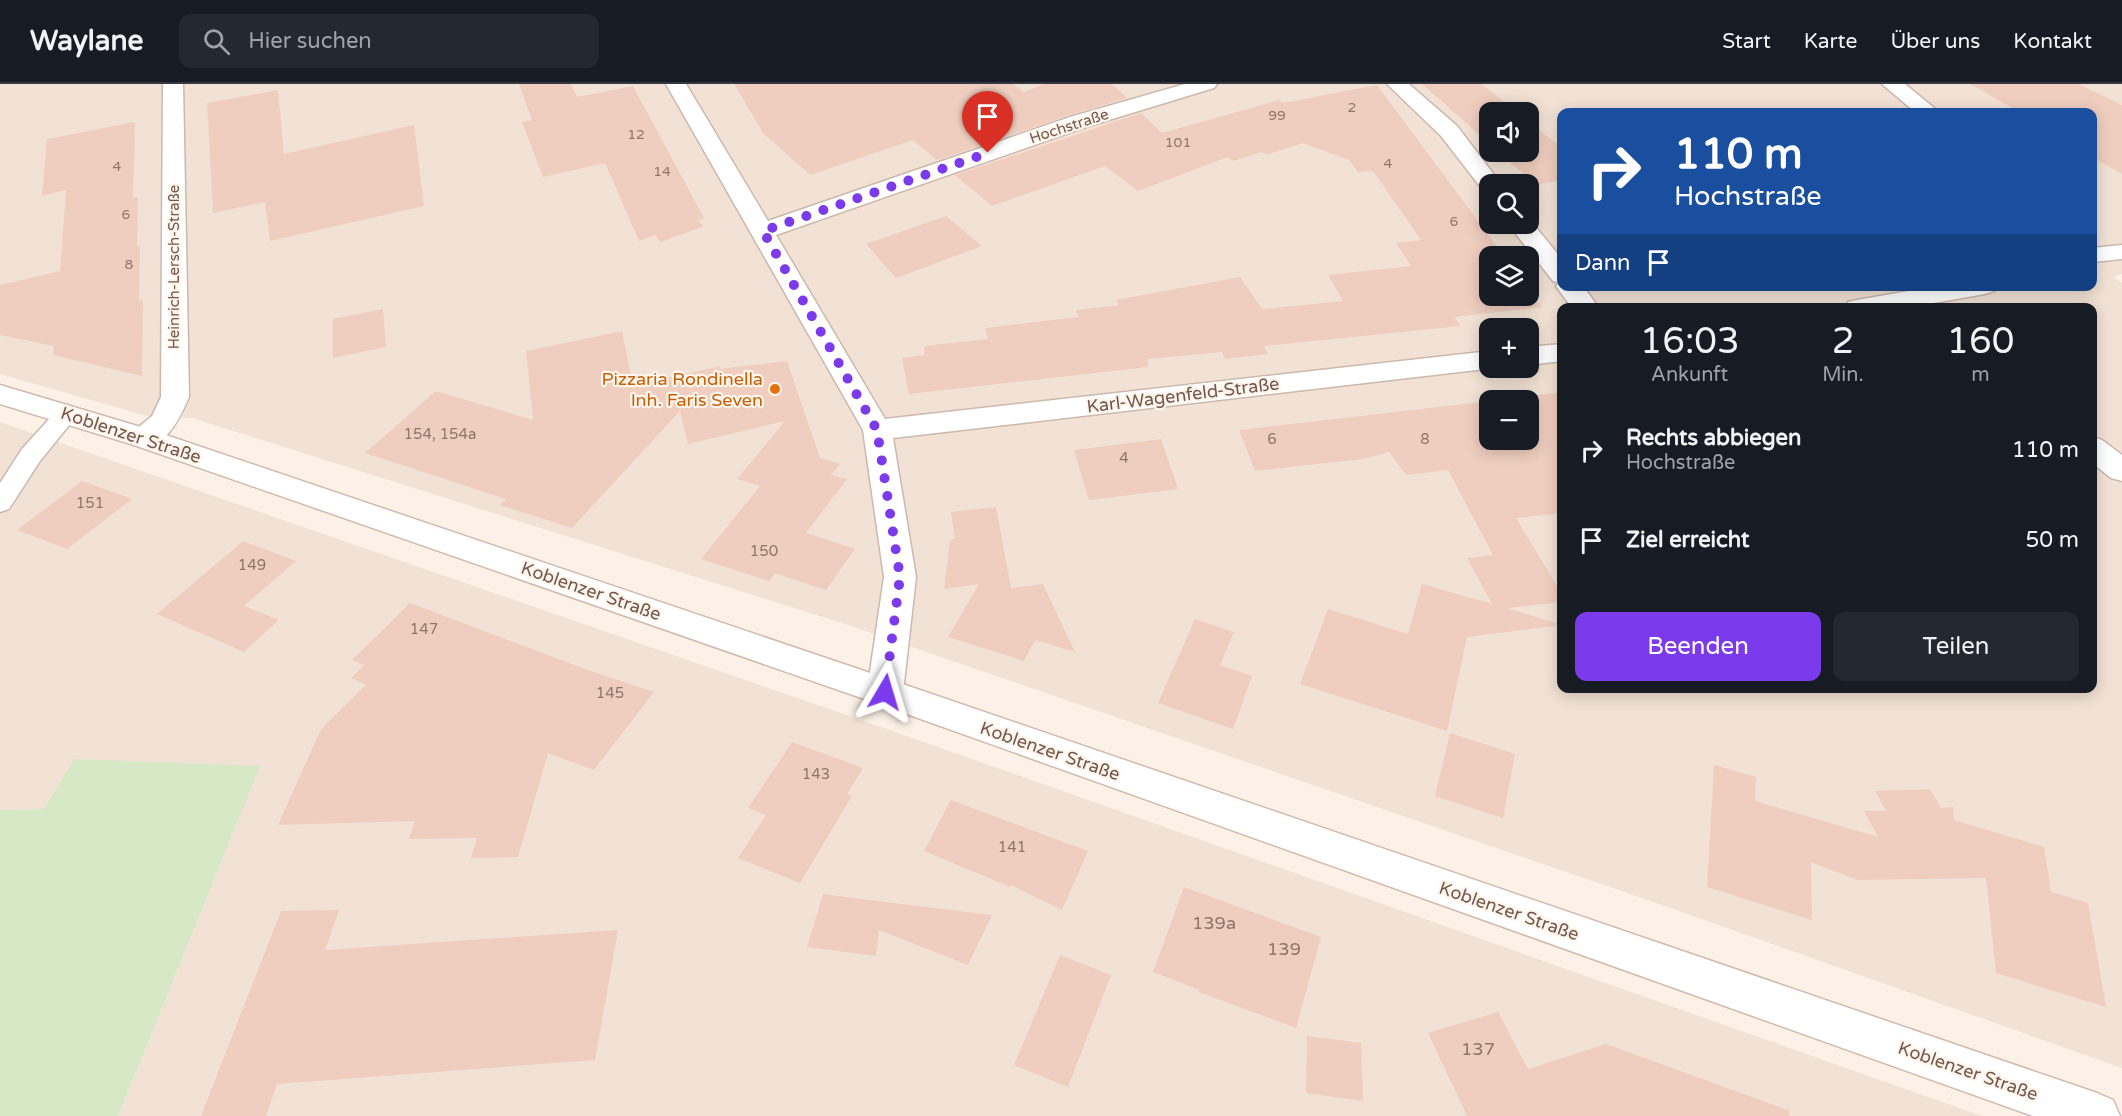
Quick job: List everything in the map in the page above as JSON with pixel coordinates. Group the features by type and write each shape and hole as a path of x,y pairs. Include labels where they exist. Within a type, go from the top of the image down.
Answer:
{"street":[{"name":"Heinrich-Lersch-Straße","path":"144,438 164,421 175,397 173,84"},
{"path":"676,84 877,430 900,577 885,692"},
{"name":"Hochstraße","path":"763,231 1078,122 1207,84"},
{"path":"1397,84 1449,131 1482,174"},
{"path":"1893,84 1923,108"},
{"path":"1528,234 1557,270"},
{"path":"2097,255 2122,252"},
{"path":"1573,291 1582,303"},
{"path":"1918,303 1965,291"},
{"path":"1539,355 1557,353"},
{"name":"Karl-Wagenfeld-Straße","path":"877,430 1479,361"},
{"name":"Koblenzer Straße","path":"0,394 144,438 885,692 2097,1116"},
{"path":"2097,451 2122,471"}],"lane":[{"path":"0,503 32,455 67,413"}],"shaded area":[{"path":"0,84 2122,84 2122,274 2114,277 2122,283 2122,1068 1665,906 845,624 192,418 147,416 0,374"},
{"path":"0,422 887,729 1982,1116 118,1116 259,766 44,809 0,810"}],"green space":[{"path":"74,759 260,766 118,1116 0,1116 0,810 44,809"}],"building":[{"path":"519,84 571,84 577,97 633,86 704,218 698,221 704,226 661,242 655,235 639,241 605,163 543,177 522,122 532,120"},
{"path":"734,84 1013,84 1024,92 1044,84 1112,84 1127,98 1069,115 937,160 913,140 810,175 763,133"},
{"path":"1422,84 1481,84 1505,102 1479,102 1479,134"},
{"path":"1970,84 2079,84 2122,105 2122,174 2097,160 2097,108 2013,108"},
{"path":"1377,85 1479,222 1479,234 1488,234 1497,246 1479,246 1479,306 1539,306 1539,303 1542,307 1455,317 1460,326 1264,346 1268,354 1225,359 1222,352 1148,359 1148,367 909,394 902,358 925,355 924,346 988,339 985,328 1078,317 1076,310 1119,305 1116,300 1240,277 1262,309 1343,301 1328,275 1411,266 1396,243 1421,240 1373,171 1358,172 1349,160 1303,143 1266,155 1262,152 1233,161 1228,157 1138,191 1105,166 992,206 955,175 1141,113 1162,133 1279,100 1283,103"},
{"path":"278,90 284,154 414,125 424,206 270,241 265,202 213,213 207,103"},
{"path":"135,122 133,198 138,197 139,301 143,300 142,376 53,355 54,346 0,335 0,285 60,271 66,190 42,196 47,139"},
{"path":"1539,130 1557,144 1557,181 1539,184 1539,174 1523,174 1510,162 1539,162"},
{"path":"946,216 982,246 896,278 866,244"},
{"path":"383,309 386,347 333,358 333,319"},
{"path":"622,331 632,381 638,380 639,384 721,366 719,369 787,361 820,458 840,464 831,475 847,479 806,533 855,549 826,590 775,573 769,581 701,559 760,486 737,479 785,421 688,444 680,411 572,528 500,505 506,499 365,453 436,391 533,420 526,351"},
{"path":"1557,393 1557,514 1516,518 1557,586 1557,603 1507,608 1557,623 1557,626 1467,637 1447,731 1300,684 1328,609 1408,634 1422,584 1492,604 1467,558 1493,555 1448,470 1406,475 1389,452 1363,459 1255,471 1239,430 1479,402 1479,450 1539,450 1539,395"},
{"path":"1161,439 1178,489 1089,500 1074,450"},
{"path":"82,481 132,499 67,549 17,530"},
{"path":"996,507 1011,588 1043,584 1075,652 1035,640 1024,661 948,637 979,584 944,589 950,540 955,539 951,512"},
{"path":"243,541 296,561 244,606 279,620 244,652 157,614"},
{"path":"410,603 588,670 654,692 594,770 548,753 518,857 471,858 477,838 409,839 415,821 278,825 321,729 366,685 351,678 364,665 352,660"},
{"path":"1195,619 1234,632 1220,665 1252,676 1233,729 1158,703"},
{"path":"1450,733 1515,754 1503,818 1435,796"},
{"path":"792,742 863,768 847,794 852,796 800,883 738,858 766,815 748,808"},
{"path":"1714,765 1756,777 1755,801 1878,837 1864,811 1886,811 1875,791 1930,789 1941,808 1953,807 1954,820 2044,847 2051,892 2088,903 2106,1007 1996,973 1986,878 1857,880 1811,862 1812,920 1707,887"},
{"path":"951,800 1088,851 1062,910 1011,885 1010,887 924,851"},
{"path":"1184,887 1321,937 1296,1028 1199,992 1200,990 1153,972"},
{"path":"823,894 992,915 968,965 879,930 876,956 807,947"},
{"path":"339,910 325,950 618,930 595,1060 277,1084 266,1116 201,1116 281,911"},
{"path":"1060,955 1111,975 1068,1087 1014,1065"},
{"path":"1498,1012 1528,1069 1606,1044 1790,1111 1789,1116 1467,1116 1428,1033"},
{"path":"1307,1036 1361,1043 1363,1101 1306,1093"}],"place":[{"name":"Pizzaria Rondinella Inh. Faris Seven","path":"775,389"}],"route":[{"path":"885,692 900,577 877,430 763,231 988,153"}]}
